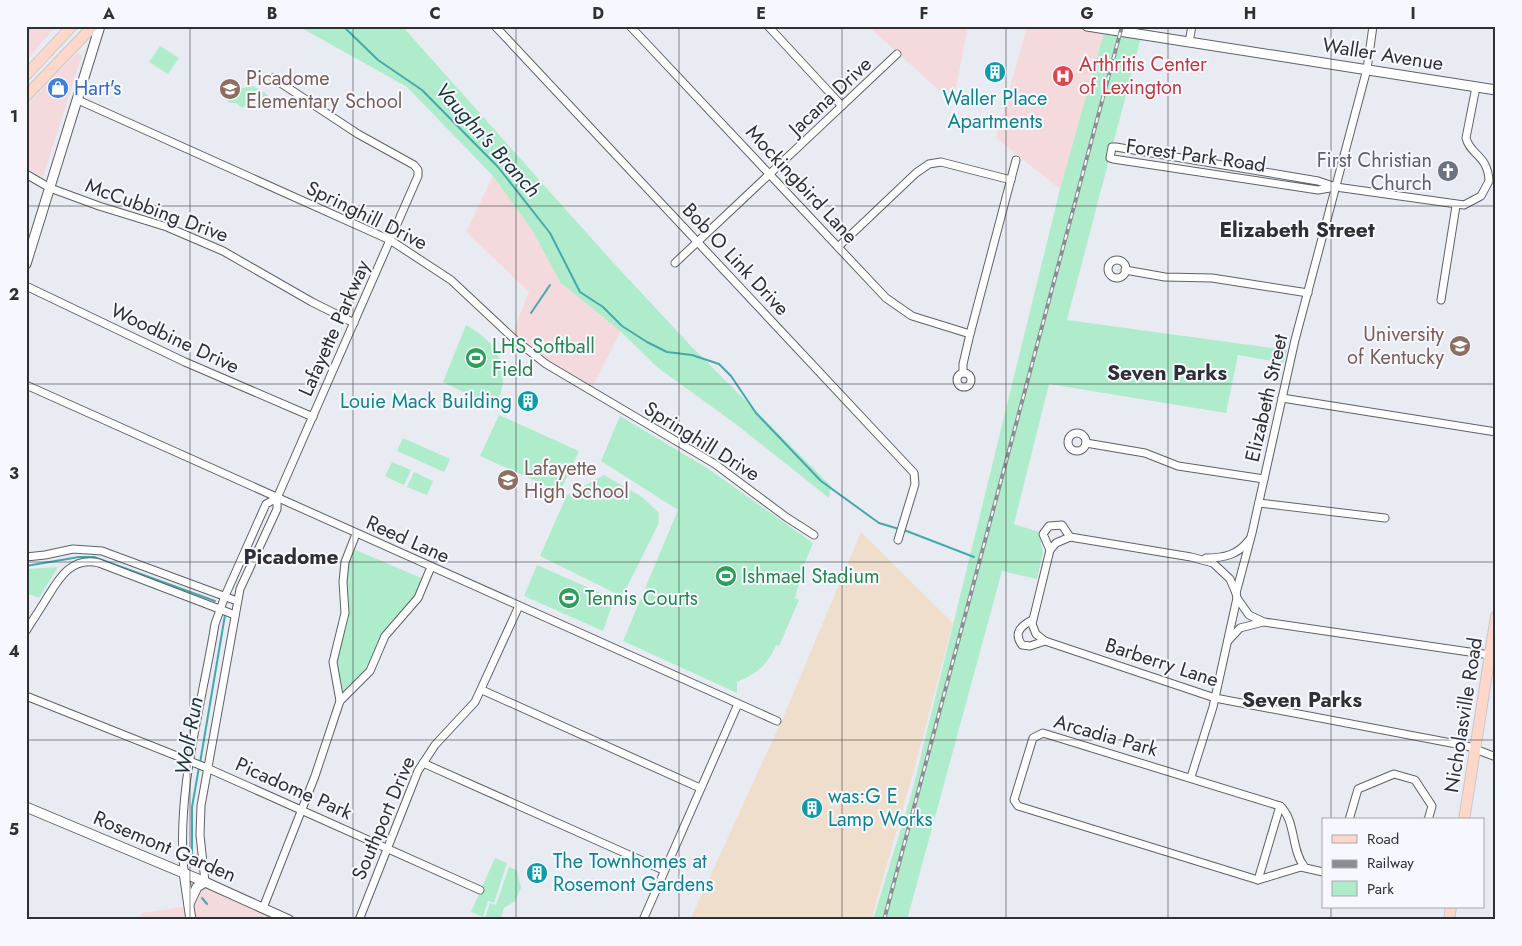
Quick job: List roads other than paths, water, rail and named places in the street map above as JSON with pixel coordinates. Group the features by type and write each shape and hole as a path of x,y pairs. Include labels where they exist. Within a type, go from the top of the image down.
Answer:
{"main road":[{"path":"26,75 72,26"},
{"path":"26,96 93,26"},
{"path":"26,264 100,26"},
{"name":"Waller Avenue","path":"1087,26 1496,90"},
{"name":"Nicholasville Road","path":"1464,818 1496,616"},
{"name":"Rosemont Garden","path":"26,807 184,872 289,920"},
{"path":"184,872 191,920"},
{"path":"188,906 197,886 205,882"}],"street":[{"name":"Bob O Link Drive","path":"495,26 914,472 915,484 898,540"},
{"name":"Mockingbird Lane","path":"630,26 886,298 906,313 970,334"},
{"path":"768,26 842,106"},
{"path":"1189,42 1192,26"},
{"name":"Elizabeth Street","path":"1191,777 1215,698 1236,596 1282,398 1367,69 1373,26"},
{"name":"Jacana Drive","path":"675,263 897,54"},
{"name":"Lafayette Parkway","path":"205,882 200,820 206,767 237,601 248,571 277,509 277,498 416,185 418,170 414,165 358,134 273,78"},
{"path":"1441,300 1456,206 1476,200 1492,178 1486,162 1469,145 1466,138 1476,86"},
{"name":"Springhill Drive","path":"78,100 390,240 451,280 513,338 546,364 715,464 786,517 814,535"},
{"name":"Forest Park Road","path":"1336,187 1318,190 1114,159 1110,158 1109,154 1112,147 1116,147 1318,180 1336,187 1456,206"},
{"path":"963,373 963,364 970,334 1016,160"},
{"path":"838,246 916,173 929,164 946,162 1011,180"},
{"path":"1217,174 1218,164"},
{"name":"McCubbing Drive","path":"26,174 50,188 99,206 167,227 223,251 312,302 354,323"},
{"path":"1487,187 1496,188"},
{"path":"1125,270 1165,277 1212,278 1308,293"},
{"name":"Woodbine Drive","path":"26,286 185,362 313,417"},
{"name":"Reed Lane","path":"26,385 777,722"},
{"path":"1282,398 1496,432"},
{"path":"1086,443 1145,453 1178,466 1264,478"},
{"name":"Lafayette Parkway","path":"184,872 182,826 219,609 266,504 277,498"},
{"path":"1259,503 1385,518"},
{"path":"1050,550 1043,534 1050,526 1062,525 1070,538"},
{"path":"340,701 333,662 345,613 343,582 345,562 356,534"},
{"path":"1191,557 1219,558 1231,555 1242,550 1251,537"},
{"path":"1045,640 1034,631 1032,620 1050,550 1056,542 1070,538 1213,562 1223,570 1236,596 1249,615 1264,622 1490,655"},
{"path":"84,548 85,561"},
{"path":"26,557 84,548 108,552 237,601"},
{"path":"26,631 62,574 71,566 85,561 99,563 235,615"},
{"path":"263,908 302,809 340,701 370,671 385,636 418,598 431,567"},
{"name":"Southport Drive","path":"359,920 413,781 435,746 470,709 482,690 519,606"},
{"name":"Barberry Lane","path":"1032,620 1021,626 1018,633 1022,645 1030,646 1045,640 1215,698 1476,749 1496,756"},
{"path":"1225,647 1232,635 1240,628 1264,622"},
{"path":"482,690 700,788"},
{"name":"Picadome Park","path":"26,696 206,767 387,846 480,890"},
{"path":"643,920 663,870 738,704"},
{"name":"Arcadia Park","path":"1258,880 1020,807 1014,802 1033,738 1039,733 1191,777 1280,806"},
{"path":"423,763 663,870"},
{"path":"1350,818 1358,790 1394,774 1415,780 1432,806 1429,818"},
{"path":"1280,806 1287,817 1298,856 1304,866"},
{"path":"1258,880 1280,806"},
{"path":"1258,880 1304,866 1322,872"}],"waterway":[{"name":"Vaughn's Branch","path":"343,26 378,60 422,90 498,167 550,233 580,292 603,307 622,326 647,342 667,352 692,355 719,364 731,376 756,413 821,481 879,523 899,529"},
{"path":"531,313 550,285"},
{"name":"Vaughn's Branch","path":"904,530 974,557"},
{"name":"Wolf Run","path":"26,566 79,557 94,557 215,601"},
{"name":"Wolf Run","path":"200,763 225,615"},
{"name":"Wolf Run","path":"192,864 192,807 199,767"},
{"name":"Wolf Run","path":"202,898 207,904"}],"railway":[{"path":"884,920 1122,26"}],"place":[{"name":"Waller Place Apartments","path":"995,72"},
{"name":"Arthritis Center of Lexington","path":"1063,76"},
{"name":"Hart's","path":"58,88"},
{"name":"Picadome Elementary School","path":"230,89"},
{"name":"First Christian Church","path":"1448,171"},
{"name":"University of Kentucky","path":"1460,346"},
{"name":"LHS Softball Field","path":"476,358"},
{"name":"Louie Mack Building","path":"528,401"},
{"name":"Lafayette High School","path":"508,480"},
{"name":"Ishmael Stadium","path":"726,576"},
{"name":"Tennis Courts","path":"569,598"},
{"name":"was:G E Lamp Works","path":"812,808"},
{"name":"The Townhomes at Rosemont Gardens","path":"537,873"}],"district":[{"name":"Elizabeth Street","path":"1297,230"},
{"name":"Seven Parks","path":"1167,373"},
{"name":"Picadome","path":"291,557"},
{"name":"Seven Parks","path":"1302,700"}]}
